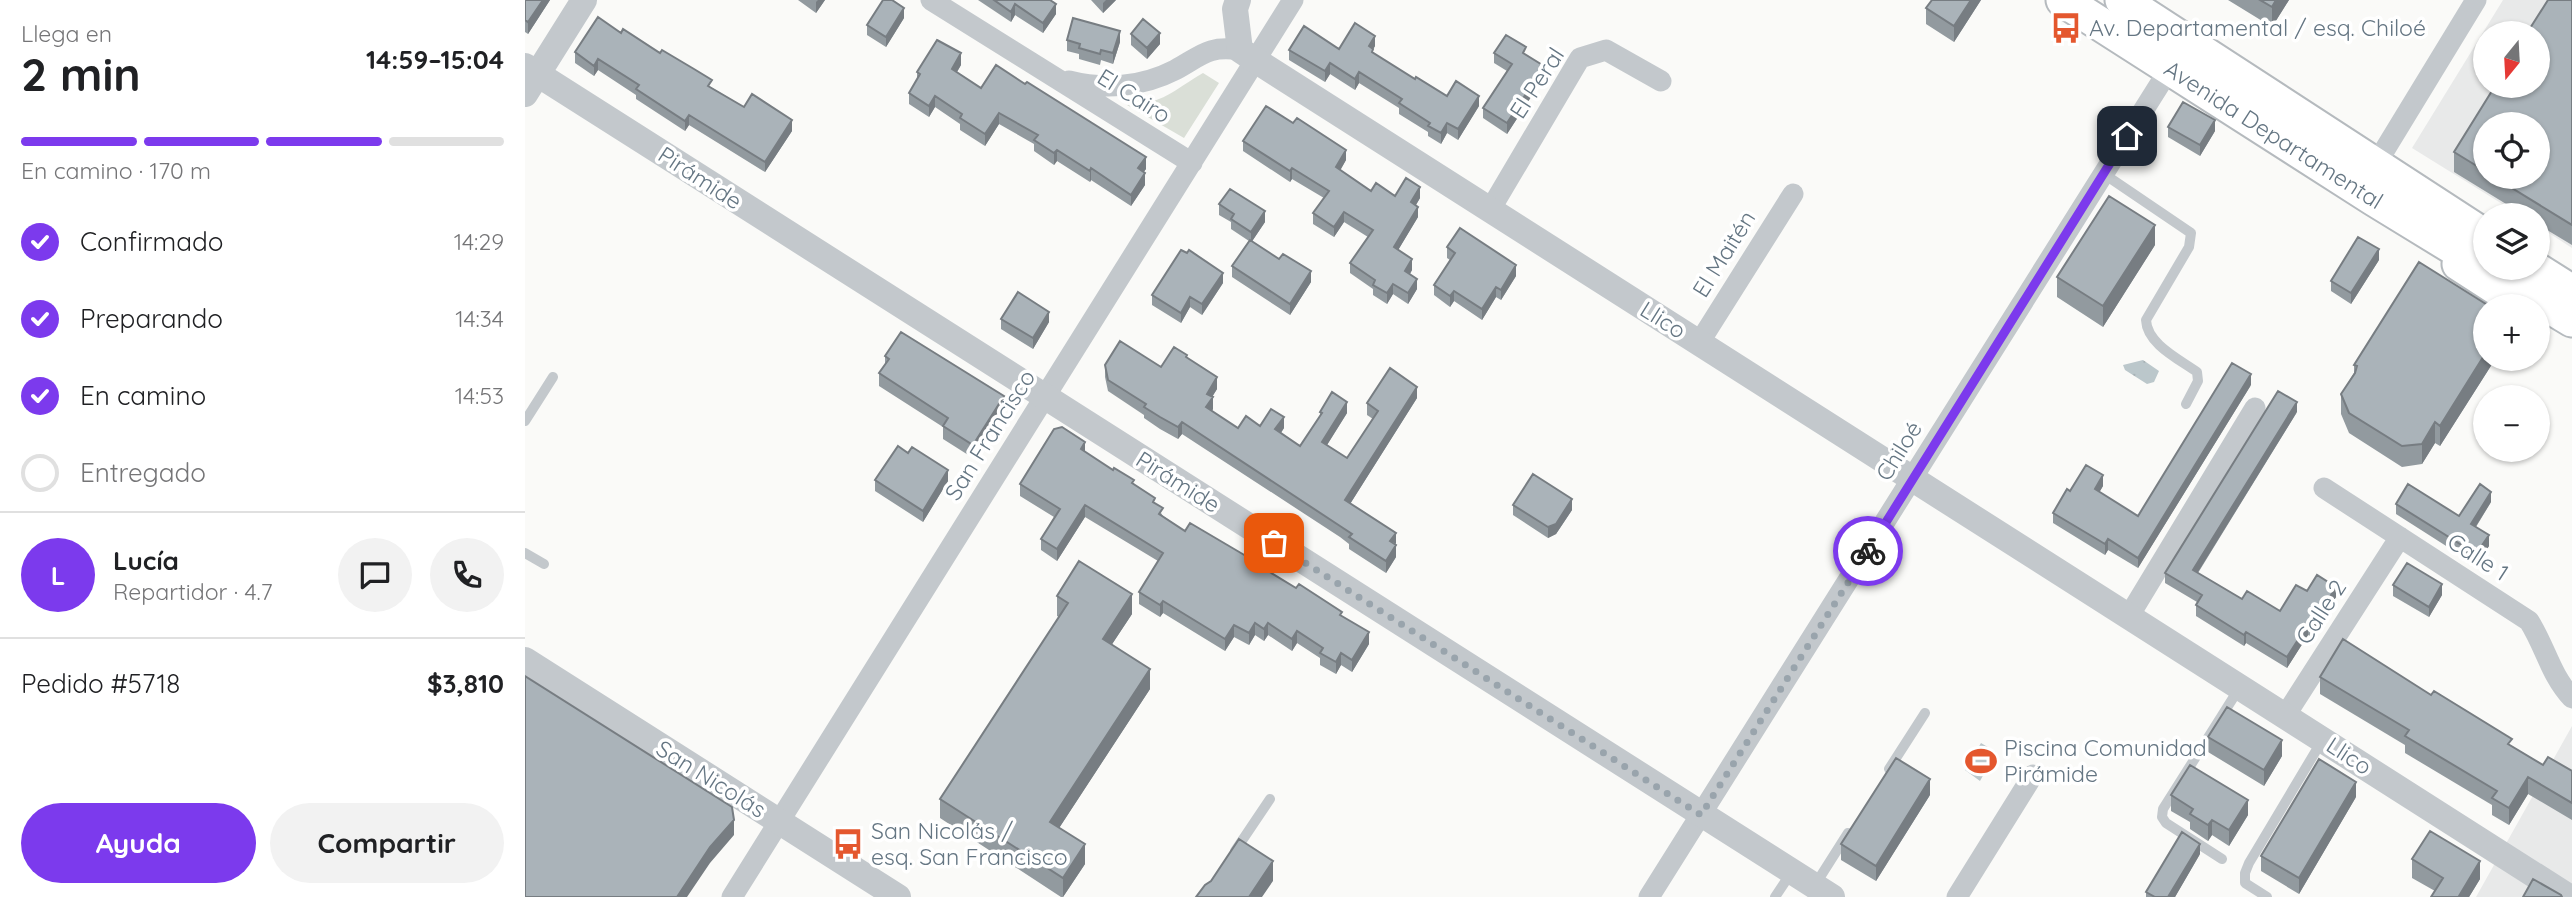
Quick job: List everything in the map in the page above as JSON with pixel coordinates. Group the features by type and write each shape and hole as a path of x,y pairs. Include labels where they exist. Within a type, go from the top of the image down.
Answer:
{"main road":[{"name":"Avenida Departamental","path":"2063,0 2473,260"},
{"name":"Avenida Departamental","path":"2129,2 2473,228"},
{"path":"2403,183 2473,214"},
{"path":"2374,199 2459,264 2505,294"},
{"path":"2550,259 2572,273"},
{"path":"2550,278 2572,292"},
{"name":"Avenida Departamental","path":"2506,280 2572,320"},
{"path":"2550,324 2572,338"}],"street":[{"path":"529,78 584,0"},
{"name":"El Cairo","path":"930,0 1192,163"},
{"path":"1238,0 1235,9 1247,55"},
{"name":"San Francisco","path":"732,897 1192,163 1247,55 1293,0"},
{"path":"2376,164 2476,0"},
{"name":"El Cairo","path":"1049,74 1091,85 1119,86 1161,76 1204,51 1223,47 1247,55"},
{"name":"El Peral","path":"1490,210 1580,58 1605,50 1661,81"},
{"name":"Llico","path":"1247,55 2569,897"},
{"name":"Chiloé","path":"1649,897 2170,68"},
{"name":"Pirámide","path":"529,78 1044,397 1823,892"},
{"name":"El Maitén","path":"1699,343 1793,194"},
{"path":"2129,616 2255,408"},
{"name":"Calle 1","path":"2324,488 2529,621 2539,637 2558,683 2572,698"},
{"name":"Calle 2","path":"2285,716 2400,537"},
{"name":"San Nicolás","path":"525,660 898,897"},
{"path":"1957,897 2033,775"}],"lane":[{"path":"2104,174 2191,233 2189,247 2146,320 2147,331 2154,341 2197,372 2198,381 2186,404"},
{"path":"525,421 553,377"},
{"path":"525,552 544,564"},
{"path":"2223,859 2166,823 2162,817 2163,809 2240,687"},
{"path":"1882,780 1924,712"},
{"path":"2267,897 2245,883 2245,873 2323,739"},
{"path":"1226,864 1271,799"},
{"path":"1823,892 1853,825"},
{"path":"1775,897 1792,872"}],"shaded area":[{"path":"2503,0 2572,0 2572,248 2550,234 2550,203 2501,203 2478,189 2550,189 2550,112 2473,112 2473,186 2412,148 2473,49 2473,98 2550,98 2550,21 2490,21"},
{"path":"1203,73 1219,83 1184,138 1127,105 1159,99"},
{"path":"2572,726 2572,897 2476,897"}],"water":[{"path":"2143,360 2159,371 2154,382 2147,384 2125,370 2123,365"},
{"name":"Piscina Comunidad Pirámide","path":"1981,743 1996,752 1980,781 1965,770"}],"building":[{"path":"525,0 543,0 528,22 525,20"},
{"path":"883,0 892,0 904,8 886,37 867,25"},
{"path":"994,0 1050,0 1056,4 1043,23 1015,4 1011,12"},
{"path":"1932,0 1971,0 1954,26 1926,8"},
{"path":"2260,0 2276,0 2272,7"},
{"path":"2548,0 2572,0 2572,225 2550,211 2550,203 2536,203 2514,189 2550,189 2550,112 2479,112 2488,98 2550,98 2550,21 2535,21"},
{"path":"598,17 621,33 623,29 660,53 662,50 712,80 708,86 744,107 752,94 792,120 765,162 689,115 685,121 636,89 639,85 598,59 594,66 575,52"},
{"path":"1073,18 1120,31 1113,53 1101,50 1100,54 1079,48 1080,44 1067,40"},
{"path":"1143,19 1160,33 1147,48 1131,34"},
{"path":"1355,23 1375,36 1369,46 1373,49 1372,52 1415,79 1416,77 1447,96 1456,81 1479,96 1458,129 1447,123 1441,133 1399,103 1402,99 1359,72 1355,79 1330,63 1325,71 1289,50 1304,26 1339,49"},
{"path":"1506,35 1526,47 1523,53 1544,66 1507,123 1483,108 1512,64 1494,53"},
{"path":"937,40 961,53 952,69 981,88 996,65 1146,157 1138,168 1145,173 1131,195 1091,168 1090,171 1057,150 1054,153 1034,140 1038,135 999,113 985,134 960,118 962,114 935,96 929,106 909,93 920,74 917,72"},
{"path":"2183,102 2215,120 2200,145 2168,127"},
{"path":"1266,106 1293,123 1297,118 1346,150 1336,167 1371,191 1376,183 1395,196 1406,178 1420,187 1411,202 1418,207 1394,247 1412,259 1405,271 1417,279 1408,293 1393,284 1387,293 1373,285 1375,280 1350,263 1373,230 1344,212 1334,227 1313,213 1329,191 1292,168 1290,171 1243,141"},
{"path":"2473,121 2473,164 2454,152"},
{"path":"1230,189 1265,211 1251,232 1231,219 1234,214 1219,204"},
{"path":"2109,196 2155,225 2103,306 2057,277"},
{"path":"1460,228 1516,265 1501,290 1496,287 1482,309 1454,291 1450,296 1434,285 1455,253 1447,247"},
{"path":"2358,237 2379,249 2351,293 2331,281"},
{"path":"1250,240 1279,259 1283,254 1311,271 1290,304 1232,266"},
{"path":"1181,250 1187,253 1189,250 1223,273 1202,304 1190,297 1181,313 1152,295"},
{"path":"2419,262 2473,296 2474,371 2440,426 2435,422 2422,444 2402,446 2349,413 2341,394 2355,373 2357,366 2354,365"},
{"path":"1018,292 1049,312 1033,338 1001,319"},
{"path":"901,332 1004,396 973,445 943,426 948,418 879,373 889,359 885,356"},
{"path":"1120,341 1161,367 1174,347 1217,377 1207,394 1213,397 1206,407 1238,428 1246,416 1260,426 1271,409 1284,417 1275,429 1300,446 1322,413 1320,412 1332,392 1347,402 1322,442 1347,458 1378,411 1367,403 1390,368 1417,387 1345,500 1396,533 1390,541 1396,545 1386,561 1349,537 1352,534 1182,422 1178,427 1160,417 1144,407 1146,404 1108,380 1105,365"},
{"path":"2232,363 2251,374 2138,558 2108,539 2105,544 2053,513 2086,465 2103,475 2095,489 2138,516"},
{"path":"2278,391 2297,402 2193,570 2242,599 2247,591 2280,611 2296,585 2307,591 2317,575 2336,587 2312,626 2308,624 2287,657 2246,632 2244,635 2196,605 2202,595 2165,573"},
{"path":"1062,427 1085,442 1081,449 1134,480 1132,483 1155,498 1153,502 1163,508 1159,514 1185,531 1190,523 1246,556 1252,546 1267,556 1265,559 1272,564 1268,571 1296,588 1299,584 1342,612 1340,615 1369,632 1352,660 1341,653 1336,662 1320,653 1323,648 1297,631 1292,639 1268,623 1264,629 1255,623 1249,633 1234,625 1225,639 1163,601 1160,605 1139,592 1163,553 1085,505 1057,549 1041,539 1060,509 1020,484 1054,429"},
{"path":"898,446 908,453 912,447 948,470 923,511 875,480"},
{"path":"1533,474 1572,499 1556,524 1548,527 1513,505"},
{"path":"2408,484 2459,516 2480,484 2491,492 2471,524 2489,535 2476,554 2396,504"},
{"path":"1079,561 1132,594 1103,639 1150,669 1050,822 1085,844 1063,878 940,799 1068,603 1057,596"},
{"path":"2407,563 2442,584 2429,607 2393,585"},
{"path":"2343,639 2431,695 2434,691 2512,739 2508,744 2543,765 2548,757 2572,771 2572,803 2528,777 2509,808 2492,798 2497,791 2405,736 2409,730 2320,677"},
{"path":"525,676 732,807 734,820 710,847 677,897 525,897"},
{"path":"2227,707 2282,740 2264,770 2208,737"},
{"path":"1896,758 1930,779 1876,866 1841,844"},
{"path":"2319,759 2356,782 2299,878 2261,856"},
{"path":"2190,765 2248,800 2229,830 2212,820 2208,825 2190,814 2193,809 2171,795"},
{"path":"2430,831 2480,861 2460,897 2431,897 2443,878 2412,859"},
{"path":"2182,832 2200,844 2168,897 2155,897 2146,892"},
{"path":"1239,839 1273,861 1249,897 1196,897 1211,881"},
{"path":"2533,879 2561,895 2562,897 2523,897"}],"way so far":[{"path":"1274,543 1701,815 1868,551"}],"place":[{"name":"Av. Departamental / esq. Chiloé","path":"2066,28"},
{"name":"Piscina Comunidad Pirámide","path":"1981,761"},
{"name":"San Nicolás / esq. San Francisco","path":"848,844"}],"route":[{"path":"1868,551 2127,136"}]}
